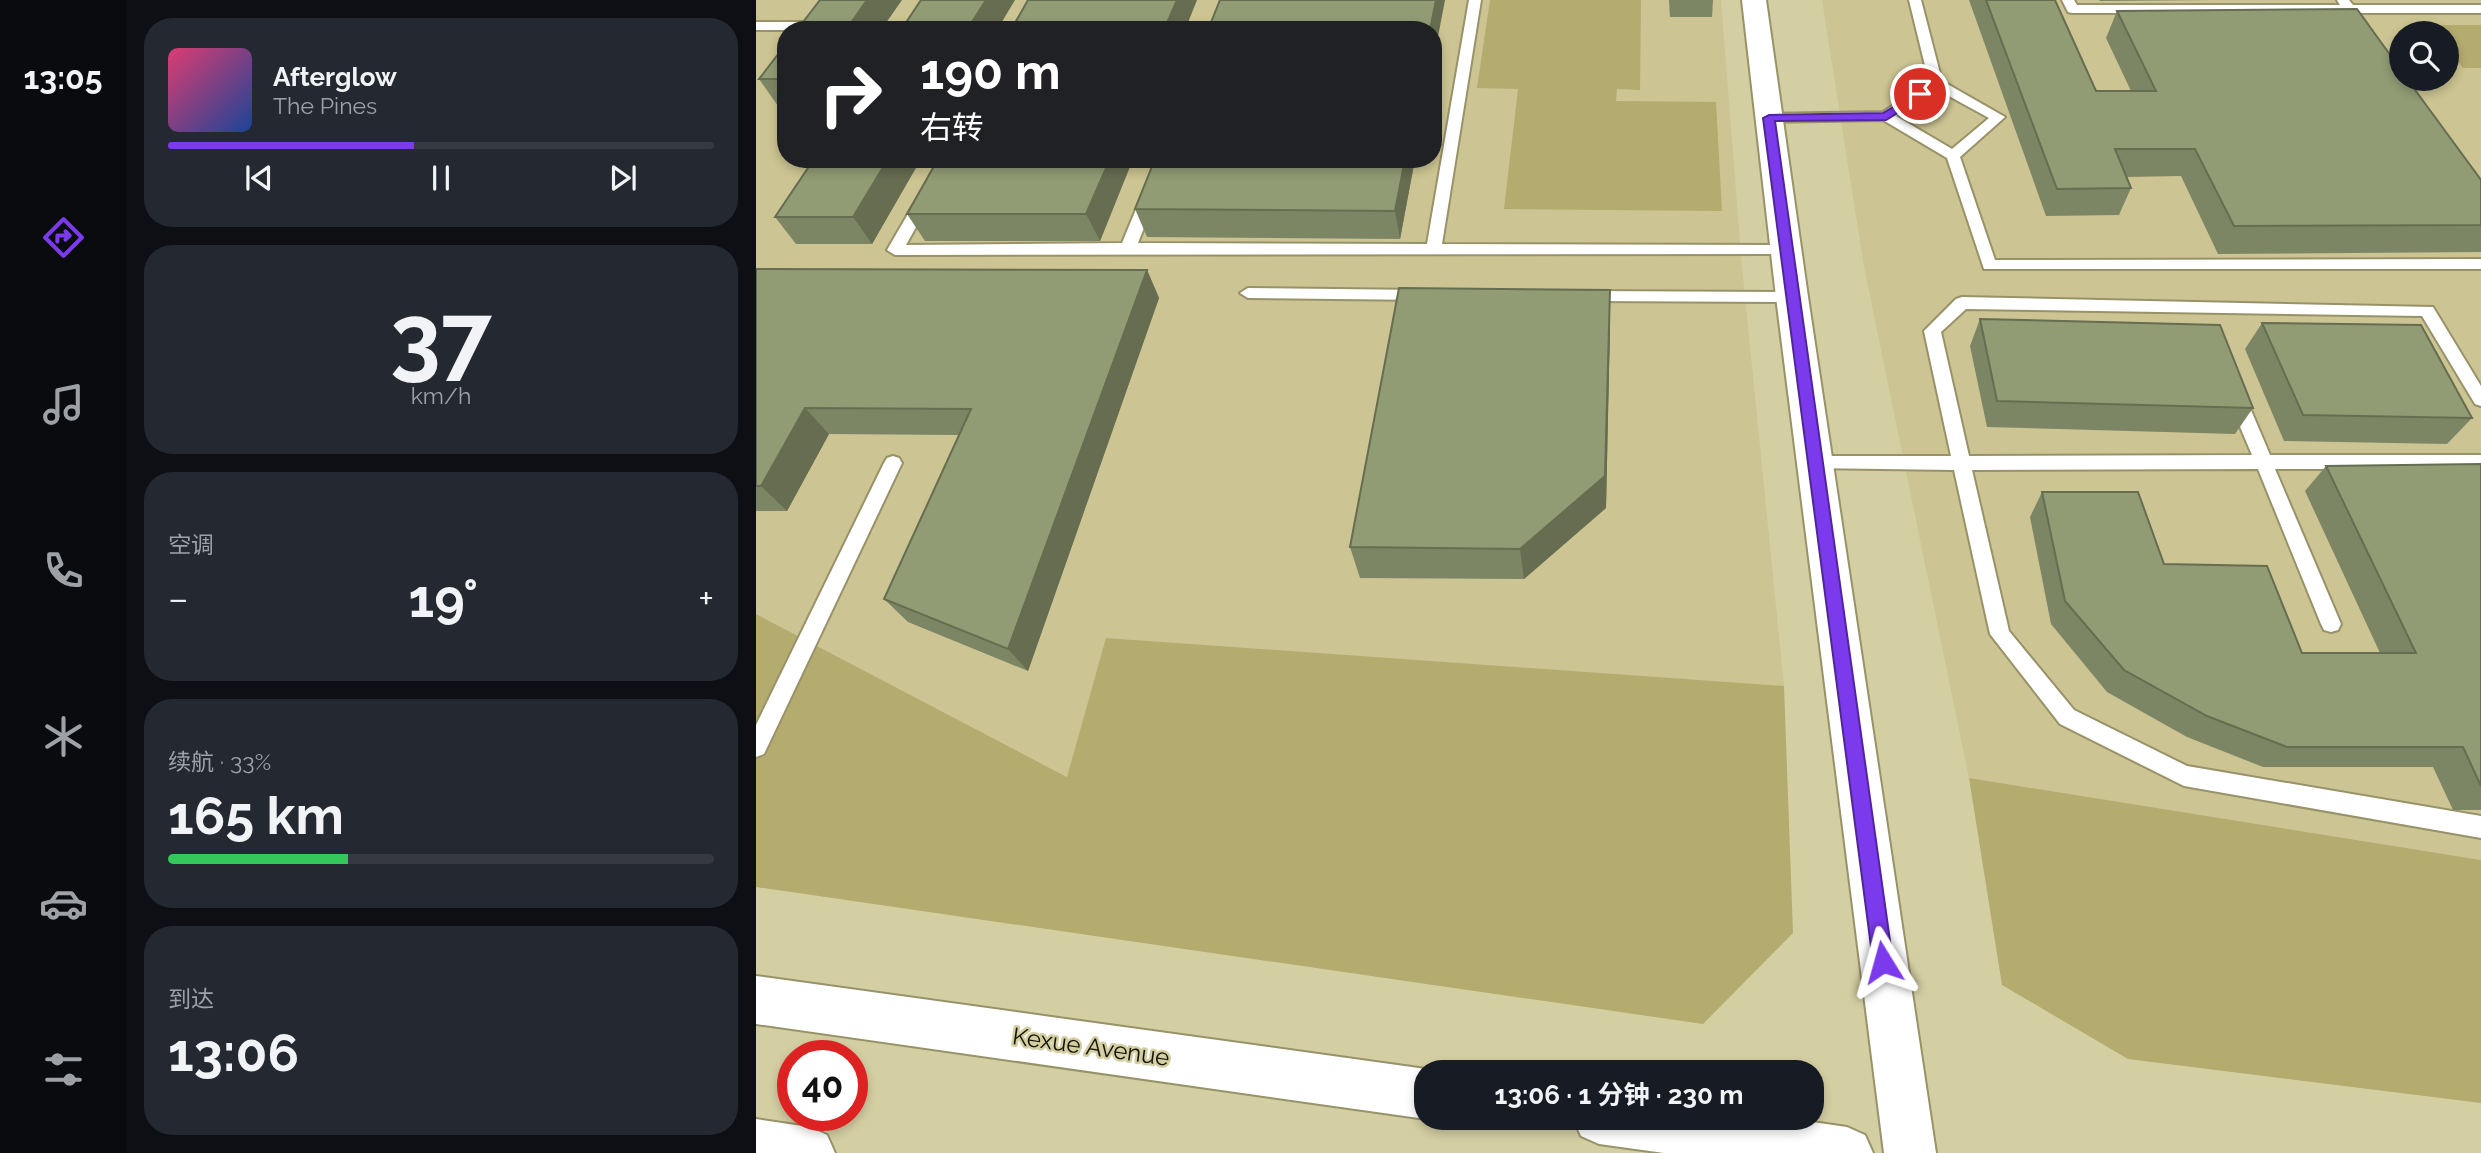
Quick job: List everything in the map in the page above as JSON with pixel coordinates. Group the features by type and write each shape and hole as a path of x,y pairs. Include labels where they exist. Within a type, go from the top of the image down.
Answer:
{"street":[{"path":"1754,0 1791,297 1909,1153"},
{"name":"Kexue Avenue","path":"756,1000 1414,1092"},
{"path":"1684,1130 1847,1153"},
{"path":"756,1145 809,1153"}],"lane":[{"path":"1434,249 1475,0"},
{"path":"1915,0 1936,83 1998,117 1953,156"},
{"path":"2068,0 2072,9 2345,5 2481,9"},
{"path":"2345,5 2372,42"},
{"path":"756,26 777,26"},
{"path":"1886,116 1936,83"},
{"path":"1769,118 1886,116 1953,156 1989,265 2481,264"},
{"path":"942,168 895,250 1785,250"},
{"path":"1128,248 1160,168"},
{"path":"1248,293 1441,295"},
{"path":"1565,296 1791,297"},
{"path":"2481,400 2427,311 1962,303 1932,331 2000,634 2067,717 2184,776 2481,827"},
{"path":"2199,307 2209,331"},
{"path":"2229,379 2331,624"},
{"path":"1814,463 2481,462"},
{"path":"756,747 893,463"}],"shaded area":[{"path":"756,0 1721,0 1742,267 1784,686 1107,638 1068,777 756,614"},
{"path":"1490,0 1641,0 1640,90 1617,89 1616,101 1716,102 1722,211 1504,209 1518,89 1477,88"},
{"path":"1822,0 2481,0 2481,860 1969,778 1864,267"},
{"path":"2459,25 2481,25 2481,68 2463,68 2459,63"},
{"path":"756,614 1067,777 1106,638 1784,686 1793,933 1703,1024 756,887"},
{"path":"1969,778 2481,860 2481,1103 2128,1059 2002,985"}],"building":[{"path":"820,0 867,0 852,21 804,21"},
{"path":"921,0 986,0 973,21 907,21"},
{"path":"1028,0 1177,0 1168,21 1016,21"},
{"path":"1220,0 1436,0 1432,21 1212,21"},
{"path":"1986,0 2055,0 2096,91 2156,91 2117,11 2357,9 2389,53 2389,91 2416,91 2481,180 2481,225 2234,226 2195,149 2115,149 2131,188 2057,189"},
{"path":"777,56 777,79 759,79"},
{"path":"808,168 883,168 853,217 775,217"},
{"path":"933,168 1106,168 1086,214 907,214"},
{"path":"1151,168 1403,168 1395,211 1135,209"},
{"path":"756,269 1147,270 1008,649 884,599 971,409 805,408 761,486 756,486"},
{"path":"1399,288 1610,290 1605,476 1520,549 1350,547"},
{"path":"1980,319 2220,325 2253,408 1997,401"},
{"path":"2262,323 2421,325 2472,418 2303,415"},
{"path":"2481,464 2481,786 2463,747 2287,747 2207,716 2124,670 2065,601 2042,492 2138,492 2164,564 2267,566 2302,653 2416,653 2326,466"}],"route":[{"path":"1883,962 1791,297 1769,118 1886,116 1920,94"}]}
